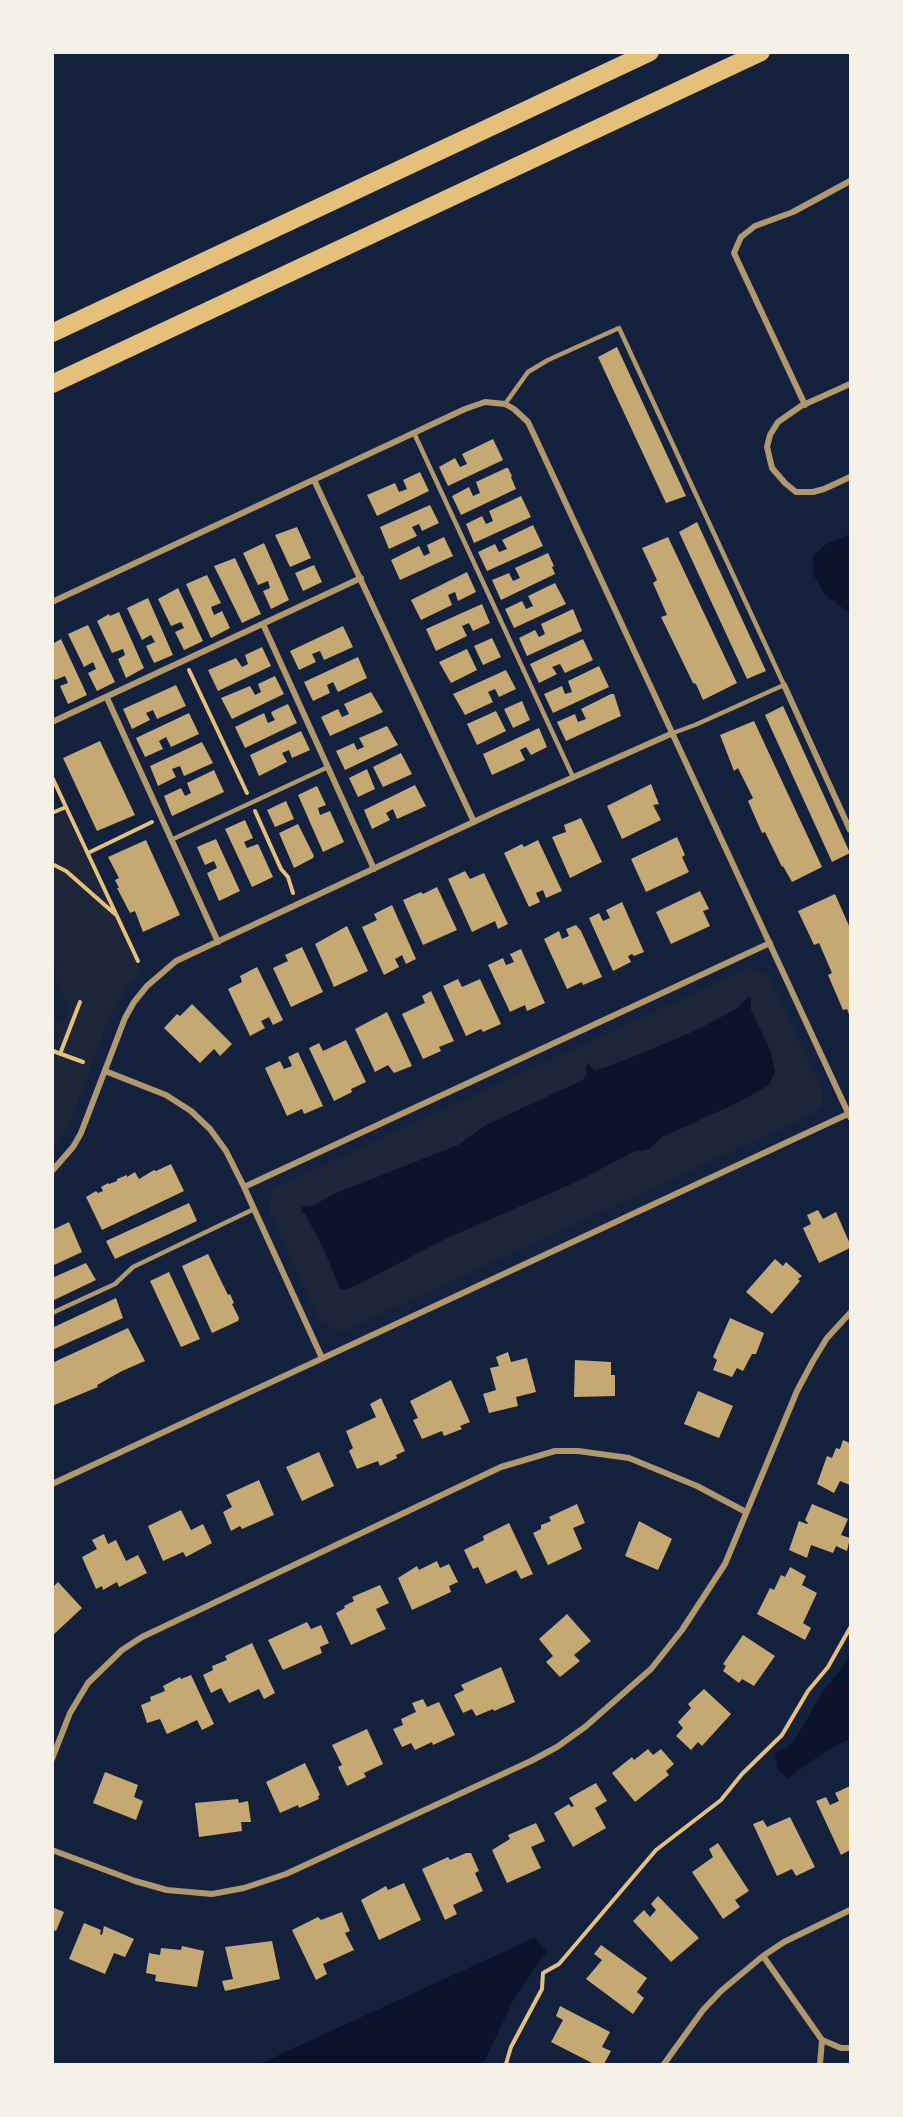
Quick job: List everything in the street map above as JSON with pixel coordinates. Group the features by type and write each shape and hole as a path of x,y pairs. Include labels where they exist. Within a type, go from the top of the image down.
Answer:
{"highway":[{"path":"52,333 650,52"},
{"path":"52,384 761,52"}],"street":[{"path":"805,405 734,253 741,237 755,226 793,212 850,182"},
{"path":"850,384 805,405 778,422 770,435 767,447 772,468 796,492 813,492 824,489 850,477"},
{"path":"52,602 476,405 485,402 505,404 521,414 528,422 850,1114 52,1484"},
{"path":"314,480 474,822"},
{"path":"52,722 361,578"},
{"path":"263,624 375,869"},
{"path":"784,685 850,830"},
{"path":"107,698 218,942"},
{"path":"52,1171 73,1147 81,1133 125,1018 147,986 176,962 474,822 673,733"},
{"path":"244,1187 770,943"},
{"path":"105,1071 166,1095 191,1111 210,1129 226,1151 244,1187 322,1358"},
{"path":"52,1850 135,1881 167,1890 212,1894 244,1888 286,1874 557,1747 585,1727 651,1670 682,1630 725,1564 798,1391 813,1361 827,1338 850,1313"},
{"path":"52,1760 70,1713 88,1683 104,1665 128,1645 167,1624 501,1467 555,1451 578,1451 628,1458 687,1482 746,1512"},
{"path":"664,2064 703,2010 721,1991 763,1956 784,1942 850,1910"},
{"path":"763,1956 822,2040 841,2048 850,2048"},
{"path":"820,2064 822,2040"}],"lane":[{"path":"505,404 528,372 548,360 619,328 784,685 673,733"},
{"path":"414,433 573,777"},
{"path":"171,840 328,767"},
{"path":"52,1313 115,1284 133,1267 254,1209"}],"path":[{"path":"185,661 281,868 288,877 296,906"},
{"path":"52,777 138,961"},
{"path":"52,813 66,807"},
{"path":"88,853 161,818"},
{"path":"52,864 66,871 117,916"},
{"path":"60,1054 80,1002"},
{"path":"53,1051 83,1062"},
{"path":"506,2064 511,2047 542,1989 543,1973 559,1964 656,1850 721,1800 742,1774 782,1735 808,1691 828,1667 850,1628"}],"shaded area":[{"path":"850,534 850,613 825,595 813,574 813,555 825,545"},
{"path":"65,811 140,971 118,1000 106,1025 71,1120 53,1150 53,1052 59,1033 53,1030 53,1020 63,1024 69,1009 55,979 57,966 53,964 52,817"},
{"path":"752,968 766,974 771,980 821,1088 821,1104 813,1114 347,1330 338,1331 319,1320 271,1215 269,1205 277,1186 745,969","holes":["742,1002 751,1002 751,1010 771,1052 769,1085 739,1102 662,1137 649,1149 633,1152 576,1182 447,1238 361,1283 347,1289 340,1289 333,1269 302,1207 312,1206 334,1194 458,1145 486,1125 583,1080 587,1073 588,1063 595,1071 638,1055 692,1032 737,1008"]},
{"path":"749,996 751,1010 771,1052 775,1071 769,1085 739,1102 662,1137 649,1149 633,1152 576,1182 447,1238 361,1283 347,1289 340,1289 323,1247 305,1214 301,1212 302,1207 312,1206 334,1194 458,1145 486,1125 583,1080 587,1074 585,1069 588,1063 595,1071 638,1055 692,1032 737,1009"},
{"path":"850,1657 850,1738 820,1755 788,1778 778,1770 775,1752 787,1748 797,1736 822,1693"},
{"path":"534,1938 547,1951 515,1997 483,2064 259,2064"}],"building":[{"path":"617,347 686,496 666,503 598,357"},
{"path":"493,439 503,460 448,486 439,467 455,458 460,467 467,464 462,454"},
{"path":"506,468 512,476 516,489 461,515 452,496 469,487 473,496 480,493 476,482"},
{"path":"420,472 429,491 377,516 367,495 395,483 399,492 407,489 403,480"},
{"path":"521,496 531,517 474,543 466,524 482,516 486,524 493,521 489,511"},
{"path":"430,505 439,523 422,531 419,524 412,527 417,536 389,549 380,527"},
{"path":"697,522 766,671 747,679 679,532"},
{"path":"533,525 543,546 487,571 478,552 495,544 499,552 507,549 502,540"},
{"path":"297,527 311,558 290,567 275,535"},
{"path":"444,537 453,556 400,580 391,560 419,546 424,556 430,553 427,545"},
{"path":"668,537 737,683 703,700 661,617 667,615 653,583 657,580 642,548"},
{"path":"264,543 289,600 271,609 263,591 270,588 268,581 258,585 243,553"},
{"path":"548,553 555,574 501,600 492,580 509,573 513,581 520,578 515,568"},
{"path":"235,558 261,614 242,623 214,566"},
{"path":"314,565 322,582 303,591 295,573"},
{"path":"467,572 476,592 458,601 455,592 448,595 452,605 421,620 411,600"},
{"path":"207,575 221,603 211,607 214,615 222,611 230,628 211,638 186,584"},
{"path":"555,583 566,604 514,628 505,609 522,601 526,609 533,606 528,596"},
{"path":"178,588 203,641 184,650 175,632 184,628 181,622 171,626 158,599"},
{"path":"148,598 173,655 154,663 146,646 155,642 151,635 142,640 127,608"},
{"path":"482,604 490,623 473,631 469,623 462,626 467,636 436,651 426,629"},
{"path":"573,609 582,631 527,656 519,638 535,630 539,637 545,634 541,624"},
{"path":"119,612 144,668 126,678 118,659 125,655 123,649 112,653 97,621 109,614 110,616"},
{"path":"88,625 115,682 97,691 88,673 96,669 93,662 84,667 68,634"},
{"path":"343,626 353,647 324,660 320,651 312,654 316,662 299,670 290,651"},
{"path":"492,638 501,657 483,665 474,646"},
{"path":"61,639 87,695 68,704 60,686 68,683 65,676 55,680 52,675 52,640 54,643"},
{"path":"583,639 593,660 565,673 560,664 552,667 557,674 539,683 530,664"},
{"path":"262,647 271,666 218,691 208,670 236,658 242,667 248,664 245,655"},
{"path":"467,649 477,670 451,683 439,662"},
{"path":"358,657 367,678 338,692 333,682 327,685 330,693 313,701 304,682"},
{"path":"599,666 609,687 553,713 544,694 562,686 565,694 572,692 568,681"},
{"path":"506,670 516,689 499,697 495,689 488,692 493,702 465,715 453,694"},
{"path":"275,676 284,694 232,719 221,698 250,686 255,695 261,692 258,684"},
{"path":"176,685 186,706 157,719 153,710 146,713 150,720 132,729 123,709"},
{"path":"371,692 383,712 330,736 321,717 338,709 342,717 349,714 344,704"},
{"path":"614,694 621,716 566,741 557,722 575,714 578,722 586,719 581,709"},
{"path":"522,701 530,720 513,728 504,709"},
{"path":"288,704 297,723 245,748 235,727 264,713 268,723 275,720 271,713"},
{"path":"783,706 850,853 832,862 765,715"},
{"path":"496,711 506,731 477,745 467,724"},
{"path":"189,713 199,734 171,747 166,737 159,741 163,749 145,757 136,738"},
{"path":"754,721 822,867 792,882 765,832 762,833 748,801 753,798 738,768 734,771 720,735"},
{"path":"387,726 398,745 345,770 336,751 354,743 357,750 364,747 359,738"},
{"path":"539,728 547,747 531,755 526,747 520,750 525,760 492,775 483,754"},
{"path":"301,731 310,750 292,758 289,750 282,753 287,762 259,776 250,755"},
{"path":"100,741 135,815 97,831 63,758"},
{"path":"202,742 213,763 184,776 180,766 172,769 176,777 158,786 150,766"},
{"path":"401,753 412,774 383,787 373,767"},
{"path":"367,769 375,789 358,797 349,778"},
{"path":"214,770 224,792 172,816 164,796 181,788 185,796 191,793 187,783"},
{"path":"651,784 659,804 653,805 661,820 622,839 607,806"},
{"path":"415,785 426,806 397,819 393,809 386,813 390,820 372,829 364,810"},
{"path":"317,786 326,805 318,808 320,815 330,811 344,842 323,852 298,795"},
{"path":"286,801 294,819 275,827 267,810"},
{"path":"581,818 602,862 570,878 552,837 566,832 564,825"},
{"path":"245,820 253,838 244,842 247,848 258,844 273,877 252,887 225,829"},
{"path":"298,824 314,856 294,868 279,833"},
{"path":"677,837 689,872 646,892 631,859"},
{"path":"216,839 240,891 219,901 207,873 217,868 214,861 205,865 197,847"},
{"path":"146,840 180,915 143,932 135,911 130,913 117,888 119,888 115,880 119,878 108,857"},
{"path":"538,840 562,891 546,898 543,890 536,893 540,902 529,907 504,853 522,844 524,847"},
{"path":"465,871 470,879 484,873 508,924 498,929 495,921 472,932 448,879"},
{"path":"437,887 457,930 423,945 403,900"},
{"path":"700,891 709,909 703,911 710,926 671,944 656,912"},
{"path":"835,894 850,928 850,1017 847,1009 843,1010 828,975 832,973 819,943 814,945 798,911"},
{"path":"622,902 644,952 628,956 631,962 613,971 589,918 599,913 603,921 610,918 606,910"},
{"path":"392,905 416,959 406,964 402,955 395,959 399,967 384,975 362,927 377,920 374,914"},
{"path":"576,925 602,977 567,989 544,939 559,931 562,939 569,936 566,929"},
{"path":"347,926 368,971 334,987 315,944"},
{"path":"302,947 323,992 291,1007 273,968 288,961 285,955"},
{"path":"521,949 545,1003 527,1011 525,1005 510,1012 488,965 503,958 506,965 514,962 510,954"},
{"path":"257,967 283,1020 273,1025 269,1017 261,1021 265,1028 250,1036 228,989 242,982 240,976"},
{"path":"458,979 462,987 480,979 501,1024 466,1036 443,986"},
{"path":"431,991 454,1041 439,1047 441,1051 423,1059 402,1014 425,1003 422,996"},
{"path":"192,1004 232,1044 220,1056 214,1049 200,1063 164,1028 177,1014 180,1016"},
{"path":"387,1012 412,1066 394,1073 388,1065 375,1072 355,1029"},
{"path":"346,1040 366,1082 334,1101 309,1048 319,1043 323,1051"},
{"path":"298,1052 323,1106 304,1114 302,1109 287,1116 265,1068 280,1061 284,1069 292,1066 288,1057"},
{"path":"171,1164 184,1191 102,1230 86,1197 96,1191 98,1193 103,1191 101,1187 127,1175 127,1177 135,1172 139,1179"},
{"path":"189,1203 197,1221 115,1259 106,1241"},
{"path":"818,1210 823,1219 836,1212 850,1244 850,1248 819,1263 803,1228 811,1224 807,1215"},
{"path":"69,1222 82,1252 52,1266 52,1230"},
{"path":"208,1254 228,1295 230,1294 239,1318 238,1321 212,1333 182,1266"},
{"path":"775,1259 783,1266 786,1262 802,1276 772,1314 746,1292"},
{"path":"86,1263 96,1280 52,1301 52,1278"},
{"path":"169,1272 200,1339 181,1347 150,1281"},
{"path":"116,1298 123,1318 52,1350 52,1328"},
{"path":"730,1318 764,1333 756,1354 752,1354 743,1371 737,1368 732,1377 713,1370 717,1360 713,1357"},
{"path":"128,1328 145,1361 122,1371 97,1385 98,1387 52,1406 52,1363"},
{"path":"508,1352 511,1362 527,1358 536,1392 516,1397 518,1406 489,1413 483,1394 496,1390 490,1368 499,1366 496,1357"},
{"path":"575,1360 611,1362 611,1375 615,1375 615,1396 574,1397"},
{"path":"451,1380 470,1422 460,1426 462,1429 444,1436 442,1431 422,1439 413,1420 418,1418 410,1401"},
{"path":"698,1391 733,1406 719,1438 684,1424"},
{"path":"381,1398 405,1451 396,1455 397,1458 380,1466 378,1461 357,1469 349,1451 353,1448 346,1431 376,1417 370,1404"},
{"path":"843,1440 850,1443 850,1485 840,1481 834,1493 817,1484 827,1456 832,1458 836,1448 840,1449"},
{"path":"319,1452 334,1486 302,1501 286,1467"},
{"path":"259,1480 274,1515 242,1529 240,1526 231,1531 223,1512 232,1507 226,1495"},
{"path":"577,1504 585,1523 573,1528 582,1549 548,1565 533,1533 541,1529 541,1525 551,1521 549,1517"},
{"path":"812,1504 848,1519 841,1535 850,1538 847,1551 836,1546 833,1553 811,1545 807,1558 789,1550 799,1521 808,1523 805,1520"},
{"path":"181,1510 191,1530 203,1524 212,1543 186,1557 183,1552 163,1561 148,1526"},
{"path":"639,1521 672,1539 658,1570 625,1556"},
{"path":"509,1523 533,1574 521,1579 516,1570 486,1584 478,1567 473,1569 464,1550 484,1540 483,1536"},
{"path":"104,1534 108,1544 116,1540 126,1561 138,1555 147,1573 119,1587 117,1582 103,1590 102,1586 96,1589 82,1557 97,1549 92,1540"},
{"path":"437,1561 440,1568 449,1564 458,1582 449,1586 451,1592 412,1610 398,1578 417,1566 419,1570"},
{"path":"790,1567 806,1576 802,1585 817,1593 803,1623 811,1628 805,1640 757,1614 770,1588 774,1590 781,1575 785,1577"},
{"path":"58,1582 82,1608 52,1636 52,1588"},
{"path":"380,1585 389,1603 376,1609 386,1629 351,1645 336,1613 354,1601 352,1597"},
{"path":"567,1614 591,1641 574,1655 580,1661 560,1677 546,1662 553,1656 539,1639"},
{"path":"307,1622 311,1629 321,1625 329,1643 320,1647 322,1653 283,1670 268,1640"},
{"path":"743,1635 775,1656 754,1686 742,1679 739,1683 723,1671 726,1666 723,1664"},
{"path":"252,1643 275,1693 264,1699 259,1689 229,1703 221,1688 211,1693 203,1675 213,1670 212,1666 227,1660 225,1656"},
{"path":"501,1667 515,1702 476,1716 472,1709 463,1713 454,1695 464,1690 461,1685"},
{"path":"191,1675 214,1724 202,1730 197,1720 167,1734 160,1719 147,1723 141,1705 151,1701 150,1697 165,1691 163,1686 180,1677 181,1679"},
{"path":"704,1689 731,1714 702,1746 698,1742 691,1750 676,1736 683,1728 678,1722 691,1708 688,1704"},
{"path":"423,1699 427,1707 439,1702 455,1735 415,1750 411,1743 402,1747 393,1729 403,1725 401,1719 416,1712 412,1703"},
{"path":"367,1729 383,1764 364,1773 366,1777 347,1786 338,1767 342,1765 332,1745"},
{"path":"648,1749 653,1755 661,1749 674,1764 666,1771 669,1775 635,1802 612,1773 632,1757 634,1760"},
{"path":"305,1763 320,1795 319,1799 280,1813 266,1782"},
{"path":"105,1772 138,1785 134,1797 143,1801 136,1820 93,1803"},
{"path":"596,1783 607,1801 595,1808 606,1828 573,1847 554,1813 569,1804 571,1807 574,1806 569,1798"},
{"path":"850,1786 850,1850 841,1855 816,1801 826,1797 830,1805 839,1801 835,1793"},
{"path":"238,1799 239,1803 248,1801 251,1822 241,1822 242,1831 199,1837 195,1803"},
{"path":"790,1817 815,1867 796,1876 792,1869 777,1876 753,1824 763,1820 767,1827"},
{"path":"536,1823 545,1841 531,1847 541,1868 507,1883 492,1850 510,1839 508,1835"},
{"path":"718,1843 749,1891 735,1900 740,1907 723,1919 692,1872 713,1857 709,1849"},
{"path":"471,1853 479,1871 475,1873 483,1891 453,1905 457,1914 445,1920 422,1869 448,1857 450,1860"},
{"path":"404,1883 421,1920 379,1940 361,1900 386,1886 388,1890"},
{"path":"658,1896 699,1938 671,1962 633,1921 644,1910 650,1917 656,1910 651,1904"},
{"path":"52,1907 64,1912 56,1931 52,1929"},
{"path":"342,1912 350,1931 345,1933 354,1950 323,1964 327,1974 316,1980 292,1930 318,1917 321,1920"},
{"path":"84,1923 101,1930 102,1935 104,1926 134,1939 125,1957 114,1953 105,1974 69,1959"},
{"path":"272,1941 280,1979 225,1991 222,1981 233,1979 225,1947"},
{"path":"601,1945 647,1978 637,1992 644,1998 633,2014 586,1979 602,1960 594,1954"},
{"path":"182,1946 204,1951 197,1987 155,1981 156,1975 146,1973 149,1953 160,1955 161,1948 181,1950"},
{"path":"560,2006 610,2032 602,2047 611,2051 604,2064 594,2064 551,2042 563,2020 556,2016"}]}
